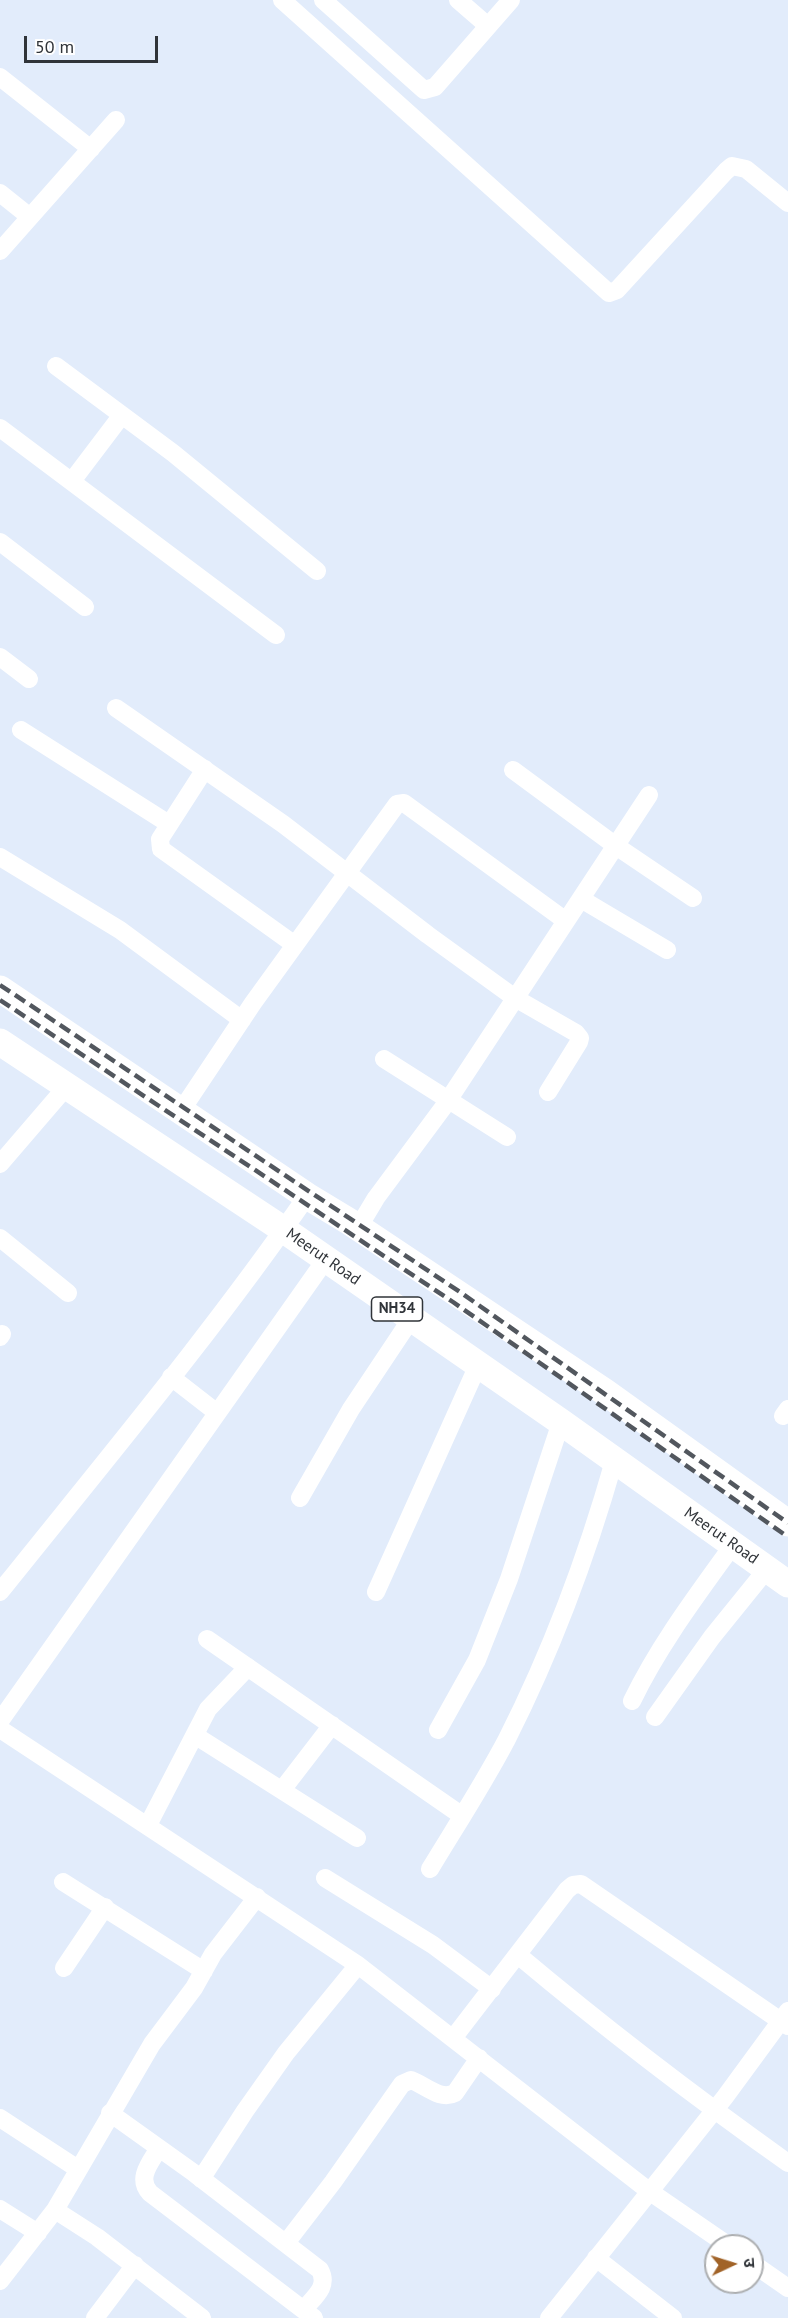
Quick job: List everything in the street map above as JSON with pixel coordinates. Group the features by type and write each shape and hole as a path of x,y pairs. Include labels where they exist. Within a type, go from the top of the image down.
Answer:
{"highway":[{"name":"NH34","path":"0,989 307,1196 605,1392 788,1523"},
{"name":"Meerut Road","path":"0,1042 284,1230 561,1422 777,1576"}],"street":[{"path":"282,0 609,293 617,290 732,166 746,169 788,203"},
{"path":"323,0 424,90 435,87 511,0"},
{"path":"458,0 488,26"},
{"path":"0,77 91,149"},
{"path":"0,251 116,120"},
{"path":"0,193 30,217"},
{"path":"56,366 173,453 317,571"},
{"path":"72,481 122,415"},
{"path":"0,428 276,635"},
{"path":"0,542 85,607"},
{"path":"0,657 29,679"},
{"path":"116,708 283,824 515,998 576,1033 580,1038 579,1042 548,1092"},
{"path":"21,730 169,824"},
{"path":"205,769 160,839 161,849 295,945"},
{"path":"513,770 616,846 693,898"},
{"path":"358,1228 376,1198 449,1100 649,795"},
{"path":"181,1111 242,1020 397,804 404,804 566,921"},
{"path":"0,857 120,930 242,1020"},
{"path":"580,899 667,950"},
{"path":"384,1059 507,1137"},
{"path":"0,1164 67,1086"},
{"path":"0,1592 171,1377 284,1230 307,1196"},
{"path":"0,1238 68,1293"},
{"path":"0,1721 326,1259"},
{"path":"300,1498 351,1409 411,1319"},
{"path":"376,1592 477,1365"},
{"path":"171,1377 216,1412"},
{"path":"438,1730 477,1660 509,1579 561,1422"},
{"path":"430,1869 506,1741 537,1675 594,1530 614,1461"},
{"path":"632,1701 643,1677 667,1638 733,1545"},
{"path":"655,1717 712,1637 777,1576"},
{"path":"207,1639 461,1815"},
{"path":"148,1825 208,1709 248,1667"},
{"path":"282,1790 332,1725"},
{"path":"0,1729 358,1965 454,2037 649,2191 712,2234"},
{"path":"196,1736 357,1838"},
{"path":"325,1878 433,1945 492,1989"},
{"path":"63,1882 204,1971"},
{"path":"454,2037 567,1890 573,1885 581,1884 786,2019 551,2317"},
{"path":"0,2281 55,2210 152,2044 194,1988 213,1954 258,1897"},
{"path":"64,1968 105,1907"},
{"path":"518,1955 574,2002 714,2111 780,2149 788,2163"},
{"path":"201,2179 280,2061 358,1965"},
{"path":"286,2243 340,2173 402,2084 411,2080 440,2095 450,2096 455,2093 479,2058"},
{"path":"110,2113 159,2148 201,2179 311,2262 323,2277 321,2289 309,2314 146,2189 143,2180 145,2173 159,2148"},
{"path":"0,2118 78,2169"},
{"path":"0,2209 38,2233"},
{"path":"55,2210 135,2265 202,2318"},
{"path":"596,2258 673,2318"},
{"path":"95,2318 135,2265"},
{"path":"764,2271 788,2288"}],"railway":[{"path":"0,985 460,1292 788,1523"},
{"path":"0,1000 453,1302 788,1537"}]}
